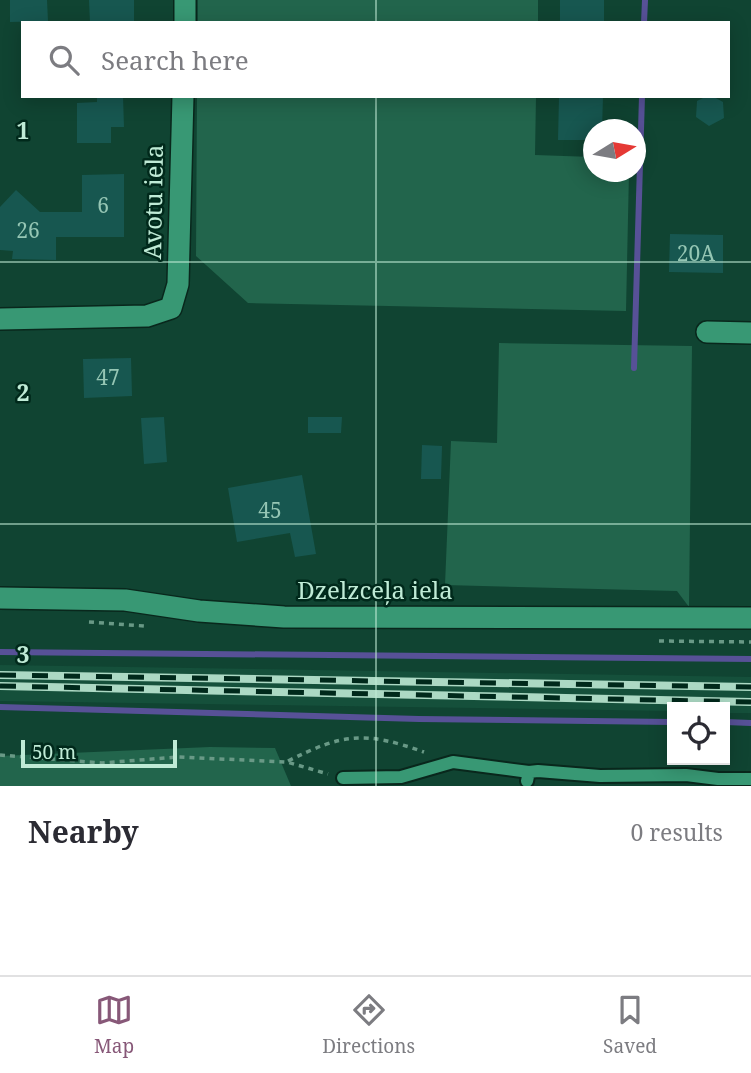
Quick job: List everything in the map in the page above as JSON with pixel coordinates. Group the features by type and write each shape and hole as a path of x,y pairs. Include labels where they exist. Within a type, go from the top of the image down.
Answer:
{"street":[{"path":"185,0 185,21"},
{"name":"Avotu iela","path":"0,318 147,316 171,308 178,284 183,98"},
{"path":"707,332 751,333"},
{"name":"Dzelzceļa iela","path":"0,598 125,600 199,611 284,617 751,618"}],"lane":[{"path":"343,778 401,777 453,762 528,776 686,775 751,779"}],"path":[{"path":"287,762 320,745 352,737 393,741 453,762"},
{"path":"0,755 102,763 178,757 287,762 343,778"}],"shaded area":[{"path":"198,0 538,0 538,21 198,21"},
{"path":"197,98 536,98 535,155 583,157 583,182 629,182 626,311 248,303 196,256"},
{"path":"499,343 692,346 689,607 677,591 445,585 451,441 497,443"},
{"path":"0,665 751,677 751,713 730,713 730,702 667,702 667,711 0,701"},
{"path":"210,747 275,748 291,786 0,786 0,756"}],"building":[{"path":"10,0 47,0 48,21 10,22"},
{"path":"89,0 134,0 134,21 90,21"},
{"path":"560,0 604,0 604,21 560,21"},
{"path":"97,98 123,98 124,127 111,127 111,143 77,143 77,103 97,102"},
{"path":"559,98 603,98 602,119 583,119 583,140 558,140"},
{"path":"716,98 723,102 724,118 709,126 696,117 697,101"},
{"path":"124,174 124,237 56,237 56,260 12,259 13,251 0,250 0,207 16,190 40,212 82,212 82,175"},
{"path":"670,234 723,235 723,273 669,272"},
{"path":"131,358 132,396 84,398 83,359"},
{"path":"164,417 167,462 144,464 141,418"},
{"path":"308,417 342,417 341,433 308,433"},
{"path":"422,445 442,446 441,479 421,479"},
{"path":"302,475 316,554 295,557 290,533 237,542 228,488"}],"waterway":[{"path":"644,21 645,0"},
{"path":"634,368 642,98"},
{"path":"0,652 751,659"},
{"path":"0,707 419,719 667,722"},
{"path":"730,722 751,723"}],"railway":[{"path":"0,675 751,687"},
{"path":"0,686 751,702"}]}
